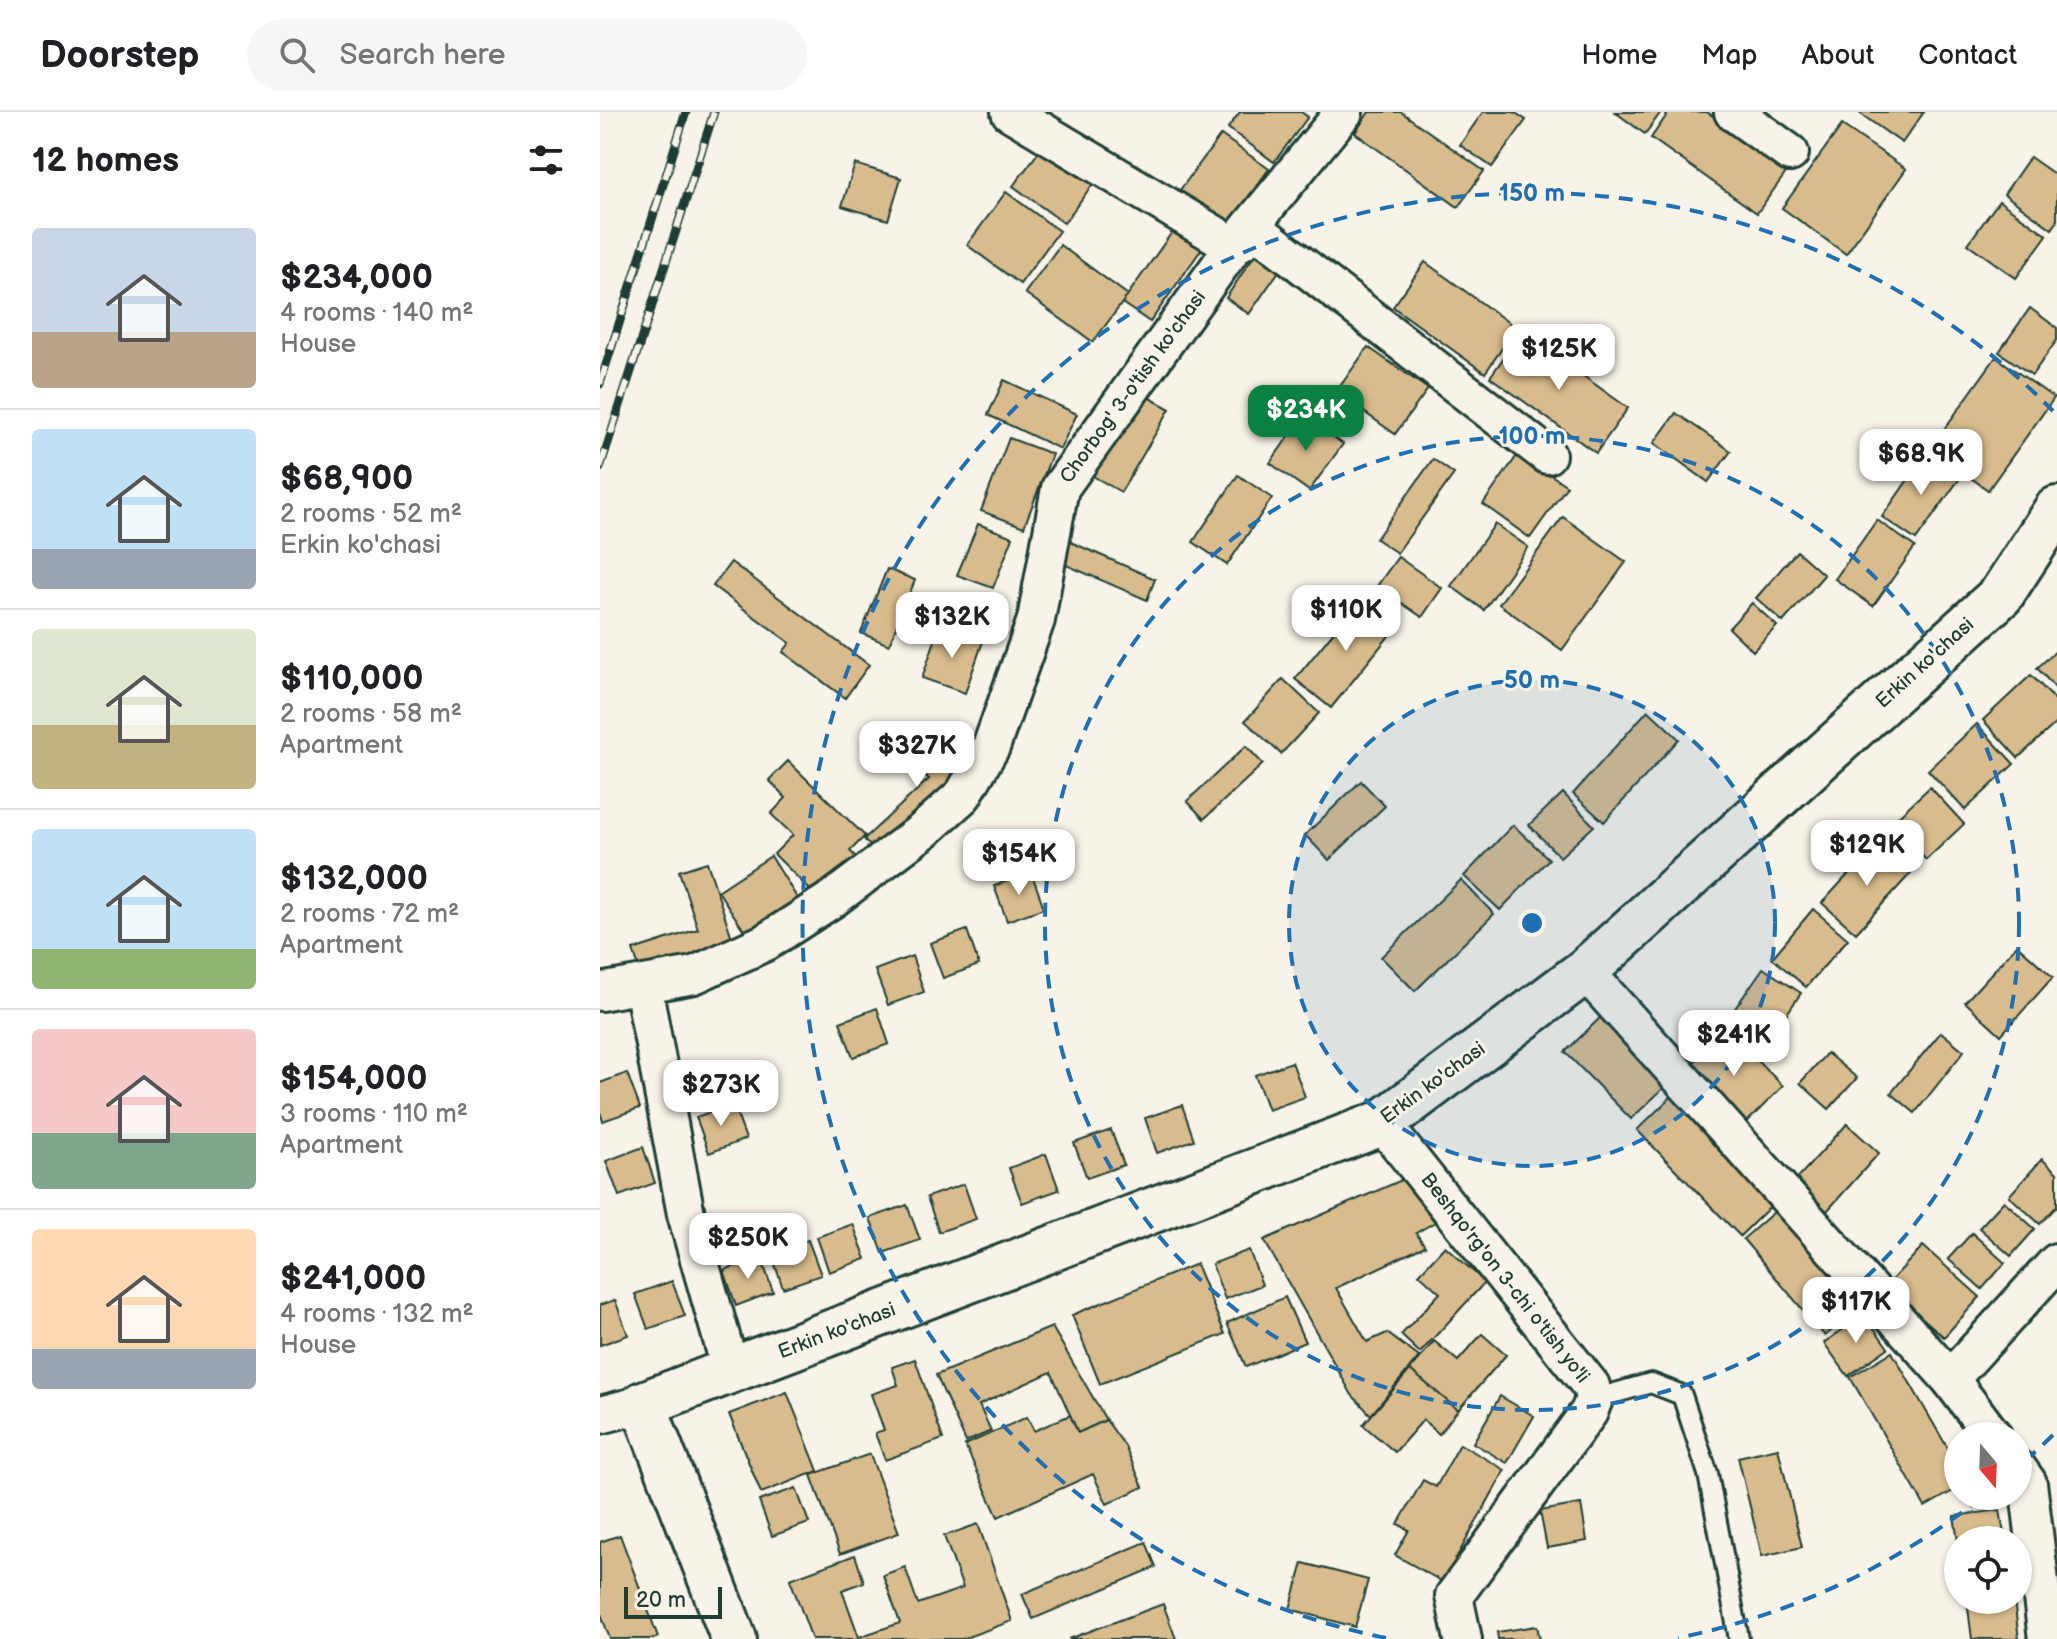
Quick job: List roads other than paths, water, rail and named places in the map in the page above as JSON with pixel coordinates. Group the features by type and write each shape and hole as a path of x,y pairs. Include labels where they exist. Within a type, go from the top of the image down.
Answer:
{"main road":[{"name":"Erkin ko'chasi","path":"643,1404 1382,1123 1585,971 2001,595 2057,509"},
{"path":"643,1404 734,1639"}],"street":[{"path":"1010,112 1234,246 1258,231 1547,455"},
{"name":"Chorbog' 3-o'tish ko'chasi","path":"600,992 694,975 766,942 834,898 924,830 963,795 991,747 1036,620 1060,488 1234,246 1344,112"},
{"path":"1733,112 1790,153"},
{"path":"1585,971 1950,1379 1982,1422"},
{"path":"643,986 686,1214 731,1371"},
{"name":"Beshqo'rg'on 3-chi o'tish yo'li","path":"1382,1123 1591,1386 1594,1399 1589,1412 1454,1596 1463,1639"},
{"path":"1950,1379 2057,1262"},
{"name":"Erkin ko'chasi","path":"600,1415 643,1404"},
{"path":"2031,1510 2047,1639"}],"lane":[{"path":"1594,1399 1651,1383 1682,1395 1708,1474 1739,1639"}],"railway":[{"path":"600,384 686,112"},
{"path":"600,468 714,112"}]}
